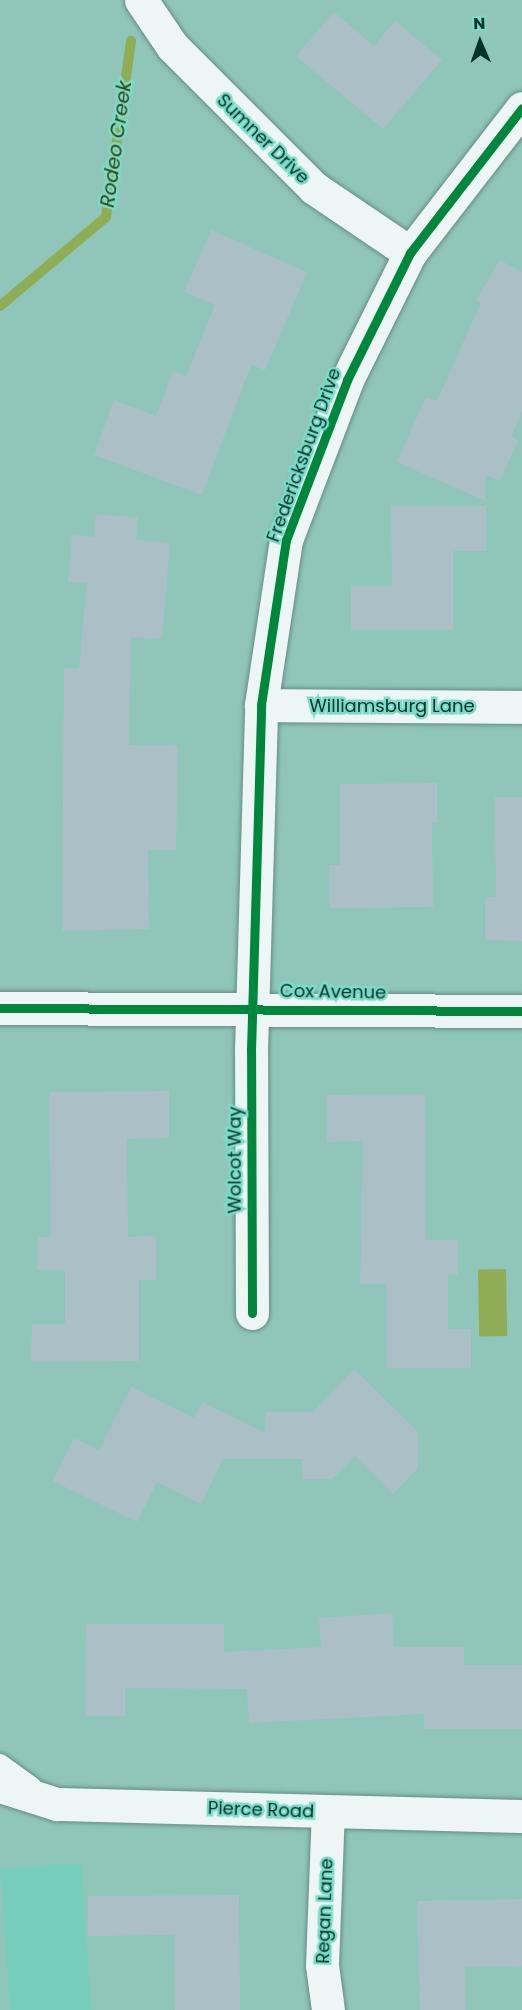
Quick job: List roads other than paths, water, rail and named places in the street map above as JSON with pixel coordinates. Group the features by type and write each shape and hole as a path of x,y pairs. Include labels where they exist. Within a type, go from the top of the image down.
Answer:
{"street":[{"name":"Sumner Drive","path":"141,0 172,46 314,188 410,253"},
{"name":"Fredericksburg Drive","path":"252,1007 261,705 286,540 347,381 410,253 522,108"},
{"name":"Williamsburg Lane","path":"261,705 522,706"},
{"name":"Cox Avenue","path":"0,1008 252,1007 522,1011"},
{"name":"Wolcot Way","path":"252,1007 252,1313"},
{"name":"Pierce Road","path":"2,1776 57,1804 522,1816"},
{"name":"Regan Lane","path":"328,1812 322,1965 328,2010"}],"waterway":[{"name":"Rodeo Creek","path":"0,306 106,217 131,41"}]}
